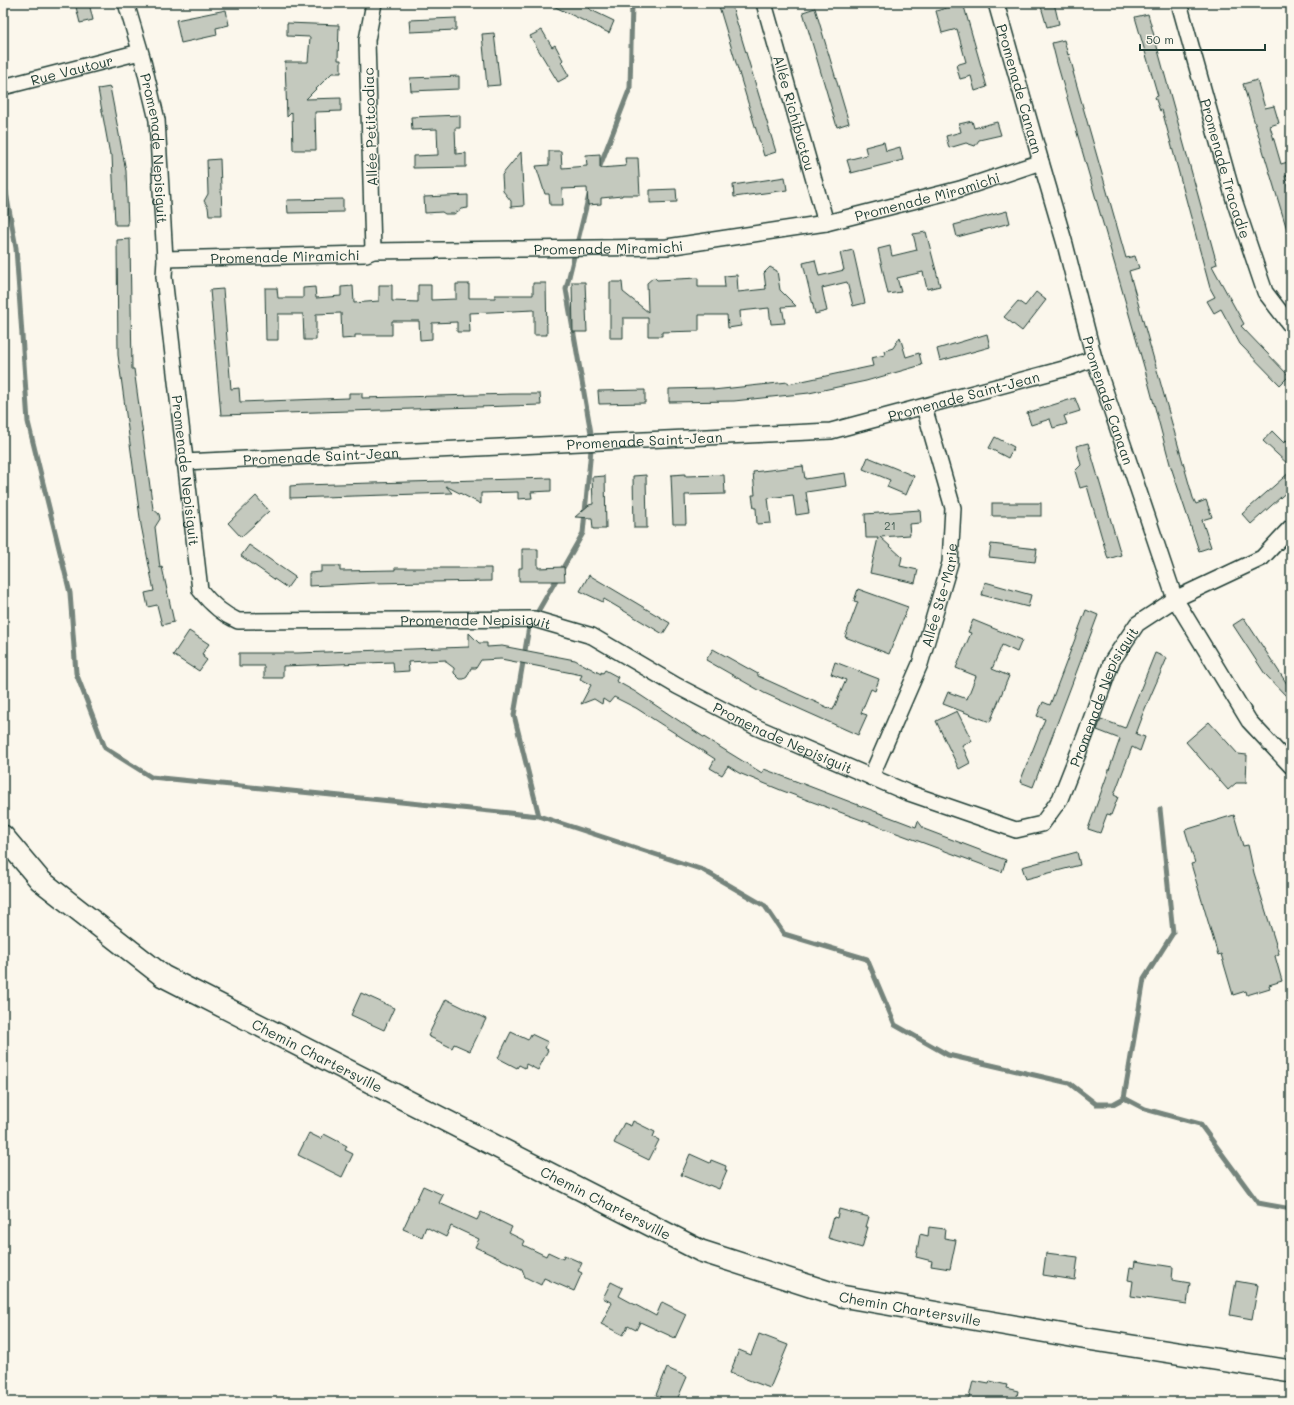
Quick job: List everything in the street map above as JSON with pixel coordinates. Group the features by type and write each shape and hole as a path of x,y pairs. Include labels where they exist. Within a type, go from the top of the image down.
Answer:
{"street":[{"name":"Promenade Nepisiguit","path":"126,3 157,120 166,258 164,278 184,462 200,590 211,604 227,616 238,621 534,619 592,636 677,686 758,728 906,792 1016,830 1042,824 1060,799 1112,661 1138,624 1175,599 1262,558 1291,527"},
{"name":"Allée Petitcodiac","path":"373,251 367,40 374,3"},
{"name":"Allée Richibuctou","path":"764,3 826,223"},
{"name":"Promenade Canaan","path":"996,3 1065,244 1094,358 1108,404 1175,599 1249,721 1291,766"},
{"name":"Promenade Tracadie","path":"1179,3 1235,203 1260,278 1265,292 1291,326"},
{"name":"Rue Vautour","path":"3,87 140,52"},
{"name":"Promenade Miramichi","path":"166,258 366,254 373,251 667,247 826,223 960,189 1041,162"},
{"name":"Promenade Saint-Jean","path":"184,462 831,432 1071,367 1094,358"},
{"name":"Allée Ste-Marie","path":"871,777 920,664 950,563 953,508 924,407"},
{"name":"Chemin Chartersville","path":"3,836 40,880 163,976 702,1251 840,1296 1096,1340 1291,1371"}],"building":[{"path":"75,3 89,3 93,20 80,23"},
{"path":"547,3 592,3 589,9 614,21 609,33"},
{"path":"718,3 731,3 776,152 764,156"},
{"path":"963,3 987,87 975,91 971,76 960,79 956,65 966,62 957,29 942,33 936,11"},
{"path":"1040,3 1054,3 1059,24 1047,27"},
{"path":"815,8 849,123 837,127 803,12"},
{"path":"226,10 229,25 216,28 217,35 181,43 176,20"},
{"path":"1148,14 1217,264 1212,266 1244,324 1241,326 1289,376 1280,385 1240,344 1221,309 1214,313 1207,301 1215,297 1210,288 1162,110 1160,111 1155,97 1158,96 1135,17"},
{"path":"456,18 456,30 410,32 409,20"},
{"path":"287,23 339,25 338,60 341,60 341,73 332,73 306,99 341,98 341,111 315,112 316,150 293,150 292,112 287,117 285,62 308,62 310,37 287,36"},
{"path":"542,30 552,47 555,45 563,60 561,62 569,76 558,82 530,36"},
{"path":"494,33 500,85 487,86 482,34"},
{"path":"1064,40 1126,258 1135,256 1139,268 1129,271 1193,498 1196,504 1206,500 1212,517 1202,520 1211,547 1199,551 1170,464 1145,370 1057,63 1052,43"},
{"path":"459,76 459,89 411,91 410,78"},
{"path":"1257,80 1265,108 1274,106 1279,123 1270,126 1281,164 1291,161 1291,174 1285,176 1291,198 1291,233 1288,233 1243,84"},
{"path":"110,87 126,171 128,225 115,225 112,155 110,155 98,89"},
{"path":"460,115 460,128 455,128 456,154 466,153 466,167 413,168 413,156 438,155 437,129 412,130 411,117"},
{"path":"972,121 974,128 997,122 1001,135 979,140 975,146 966,143 949,148 946,136 961,132 959,124"},
{"path":"884,142 886,151 900,147 903,160 851,173 847,160 867,155 865,147"},
{"path":"549,151 561,151 562,168 587,166 586,155 600,154 600,168 626,166 625,158 638,158 640,195 622,195 601,198 601,204 588,205 587,188 562,189 563,205 550,205 549,194 545,194 536,166 549,165"},
{"path":"521,152 524,206 511,207 511,201 503,191 502,175"},
{"path":"220,159 222,215 209,215 208,207 204,201 208,194 207,160"},
{"path":"785,177 787,190 734,197 733,185"},
{"path":"676,189 677,202 650,203 650,190"},
{"path":"468,195 468,208 461,209 454,214 445,214 442,212 425,213 424,197"},
{"path":"343,199 343,212 288,213 287,200"},
{"path":"1007,211 1010,223 957,237 954,225"},
{"path":"926,232 940,286 927,289 923,272 897,278 901,292 888,294 878,249 890,246 892,256 917,250 913,234"},
{"path":"130,239 132,369 134,369 153,509 159,514 160,519 155,527 160,568 162,567 174,622 162,625 157,605 148,607 145,593 154,591 141,525 118,355 117,240"},
{"path":"853,250 865,303 853,306 847,282 822,288 827,311 815,314 803,263 815,260 819,276 844,270 840,253"},
{"path":"770,267 777,271 780,290 796,306 782,307 785,323 771,324 769,308 740,311 741,326 728,328 727,315 699,315 699,331 662,332 662,336 648,336 648,318 623,318 623,338 610,338 610,282 622,282 623,292 648,312 647,283 654,277 657,280 698,278 698,287 725,287 724,276 737,275 738,292 766,289 764,273"},
{"path":"572,282 585,282 587,332 573,332"},
{"path":"533,283 546,283 547,335 534,335 534,310 469,313 470,332 457,332 457,322 432,323 432,339 420,340 419,321 392,321 392,335 355,335 355,338 342,339 341,313 316,314 316,340 304,340 303,314 278,314 278,340 266,340 265,288 277,288 278,298 303,298 303,288 315,287 316,298 341,296 341,287 353,286 354,303 379,301 379,285 392,285 392,301 418,302 418,285 431,285 431,300 456,299 456,284 469,284 469,298 495,298 495,295 533,295"},
{"path":"223,289 231,389 239,388 240,402 349,398 349,393 362,393 362,398 540,394 541,405 221,415 210,290"},
{"path":"1036,292 1046,300 1022,331 1004,317 1018,301 1025,306"},
{"path":"987,334 990,347 940,361 937,349"},
{"path":"900,337 906,357 919,353 922,365 866,381 809,393 734,401 669,402 669,389 713,388 713,390 788,382 788,384 873,366 871,358 885,355 884,351 893,348"},
{"path":"645,390 645,403 599,404 598,391"},
{"path":"1075,398 1080,411 1064,416 1067,424 1053,428 1050,419 1031,425 1027,413"},
{"path":"1272,431 1284,443 1291,436 1291,467 1263,441"},
{"path":"995,437 1014,447 1008,458 989,448"},
{"path":"1088,443 1121,555 1108,559 1087,486 1080,488 1075,471 1081,465 1076,446"},
{"path":"868,457 914,476 906,495 887,487 890,480 863,469"},
{"path":"803,466 805,479 845,473 847,486 806,492 809,513 796,515 793,495 768,498 771,523 757,524 756,508 754,508 752,495 755,495 753,472"},
{"path":"1291,471 1291,488 1251,524 1242,514"},
{"path":"685,474 685,476 724,475 725,494 685,495 686,524 673,524 671,475"},
{"path":"646,475 647,528 634,528 633,476"},
{"path":"605,476 606,529 593,529 592,518 575,517 589,505 593,504 592,477"},
{"path":"551,478 551,491 531,492 532,498 518,499 518,492 481,493 481,504 446,486 452,493 290,498 290,486 302,485"},
{"path":"256,496 269,511 241,537 228,523"},
{"path":"992,503 1041,503 1041,516 992,516"},
{"path":"920,510 921,523 909,524 910,535 880,537 902,557 900,566 918,570 915,583 870,573 878,538 866,538 865,514"},
{"path":"991,544 1037,549 1035,562 989,557"},
{"path":"249,545 295,577 287,588 241,556"},
{"path":"522,549 538,549 538,568 564,567 565,581 519,581 519,568 522,568"},
{"path":"321,566 340,566 340,571 395,570 395,568 491,568 491,581 372,583 309,586 309,573 321,572"},
{"path":"589,575 670,623 663,634 604,599 603,602 580,591"},
{"path":"985,582 1031,595 1028,607 982,595"},
{"path":"858,589 908,607 889,654 845,637 858,602 854,601"},
{"path":"1086,610 1098,615 1033,787 1020,782 1045,719 1037,716 1043,702 1050,705"},
{"path":"1244,618 1291,690 1291,694 1287,697 1265,674 1233,625"},
{"path":"973,620 1022,640 1017,652 1002,645 992,669 1009,676 990,722 943,704 948,692 967,699 976,676 956,668 971,633 968,632"},
{"path":"189,631 209,644 202,654 207,660 199,671 173,655"},
{"path":"469,633 479,643 487,643 487,647 502,646 575,660 601,674 601,672 603,673 605,670 618,677 616,681 762,773 764,769 916,827 918,821 924,829 1006,860 1002,872 783,791 739,773 728,766 722,775 710,768 715,759 636,708 614,697 609,703 603,699 602,704 594,699 581,704 591,685 580,679 582,675 501,659 481,660 476,668 471,668 467,677 464,679 460,679 454,673 454,668 446,662 446,660 408,662 409,671 394,672 393,662 283,666 283,678 264,678 264,666 239,666 239,653 298,653 469,647"},
{"path":"713,649 758,674 758,676 833,710 846,680 831,674 835,662 879,679 875,691 871,689 861,713 867,715 858,735 764,693 706,660"},
{"path":"1155,653 1167,658 1141,718 1136,734 1145,737 1140,751 1132,747 1114,795 1118,797 1111,815 1107,814 1100,833 1088,829 1120,739 1097,730 1101,719 1125,728"},
{"path":"957,711 972,741 962,745 970,763 959,769 936,721"},
{"path":"1209,722 1238,754 1247,755 1246,783 1236,783 1228,790 1186,742"},
{"path":"1234,815 1243,846 1248,845 1254,873 1279,954 1275,956 1282,981 1269,985 1270,988 1247,995 1246,991 1233,995 1221,954 1218,955 1191,864 1195,863 1185,830"},
{"path":"1077,852 1080,865 1026,879 1022,867"},
{"path":"361,993 394,1008 384,1030 351,1015"},
{"path":"446,999 486,1019 470,1051 454,1044 452,1048 428,1036"},
{"path":"511,1032 528,1040 531,1034 548,1042 545,1048 548,1050 538,1070 526,1064 525,1068 519,1065 517,1068 498,1058"},
{"path":"633,1121 655,1132 653,1137 659,1140 649,1160 614,1143 624,1123 631,1126"},
{"path":"309,1133 321,1139 324,1134 347,1146 345,1150 353,1154 342,1177 298,1155"},
{"path":"690,1154 710,1163 711,1160 726,1166 725,1170 727,1170 719,1189 681,1175"},
{"path":"423,1186 443,1195 439,1203 477,1220 481,1212 512,1227 509,1233 525,1241 523,1245 546,1256 548,1252 563,1259 564,1255 582,1263 578,1271 582,1273 574,1291 544,1278 541,1285 525,1277 522,1269 475,1247 479,1239 451,1226 446,1237 426,1227 422,1237 403,1229"},
{"path":"839,1209 869,1217 866,1227 868,1227 862,1248 828,1238 834,1217 837,1218"},
{"path":"929,1227 945,1229 944,1238 956,1240 950,1269 931,1266 932,1261 916,1257 920,1234 928,1236"},
{"path":"1046,1253 1078,1257 1075,1280 1043,1275"},
{"path":"1135,1261 1173,1267 1172,1280 1190,1283 1187,1304 1131,1296 1133,1281 1128,1280 1130,1267 1134,1268"},
{"path":"1236,1281 1258,1285 1252,1319 1230,1315"},
{"path":"611,1282 623,1288 619,1296 656,1316 662,1302 686,1314 675,1338 640,1322 636,1330 628,1326 623,1335 601,1324 612,1303 603,1298"},
{"path":"759,1334 788,1345 770,1388 730,1373 739,1350 751,1355"},
{"path":"667,1368 687,1377 676,1402 671,1402 656,1395"},
{"path":"973,1381 989,1384 990,1381 1007,1385 1006,1388 1018,1391 1016,1402 968,1402"}],"waterway":[{"path":"598,171 630,88 632,3"},
{"path":"3,176 16,248 28,422 70,593 76,673 105,748 151,777 539,816 703,870 765,906 784,934 867,959 895,1025 948,1055 1069,1083 1096,1104 1113,1104 1124,1098"},
{"path":"539,816 514,715 529,627 583,533 592,439 566,289 589,195"},
{"path":"1124,1098 1144,979 1173,933 1160,809"},
{"path":"1124,1098 1145,1109 1200,1124 1258,1203 1291,1209"}]}
